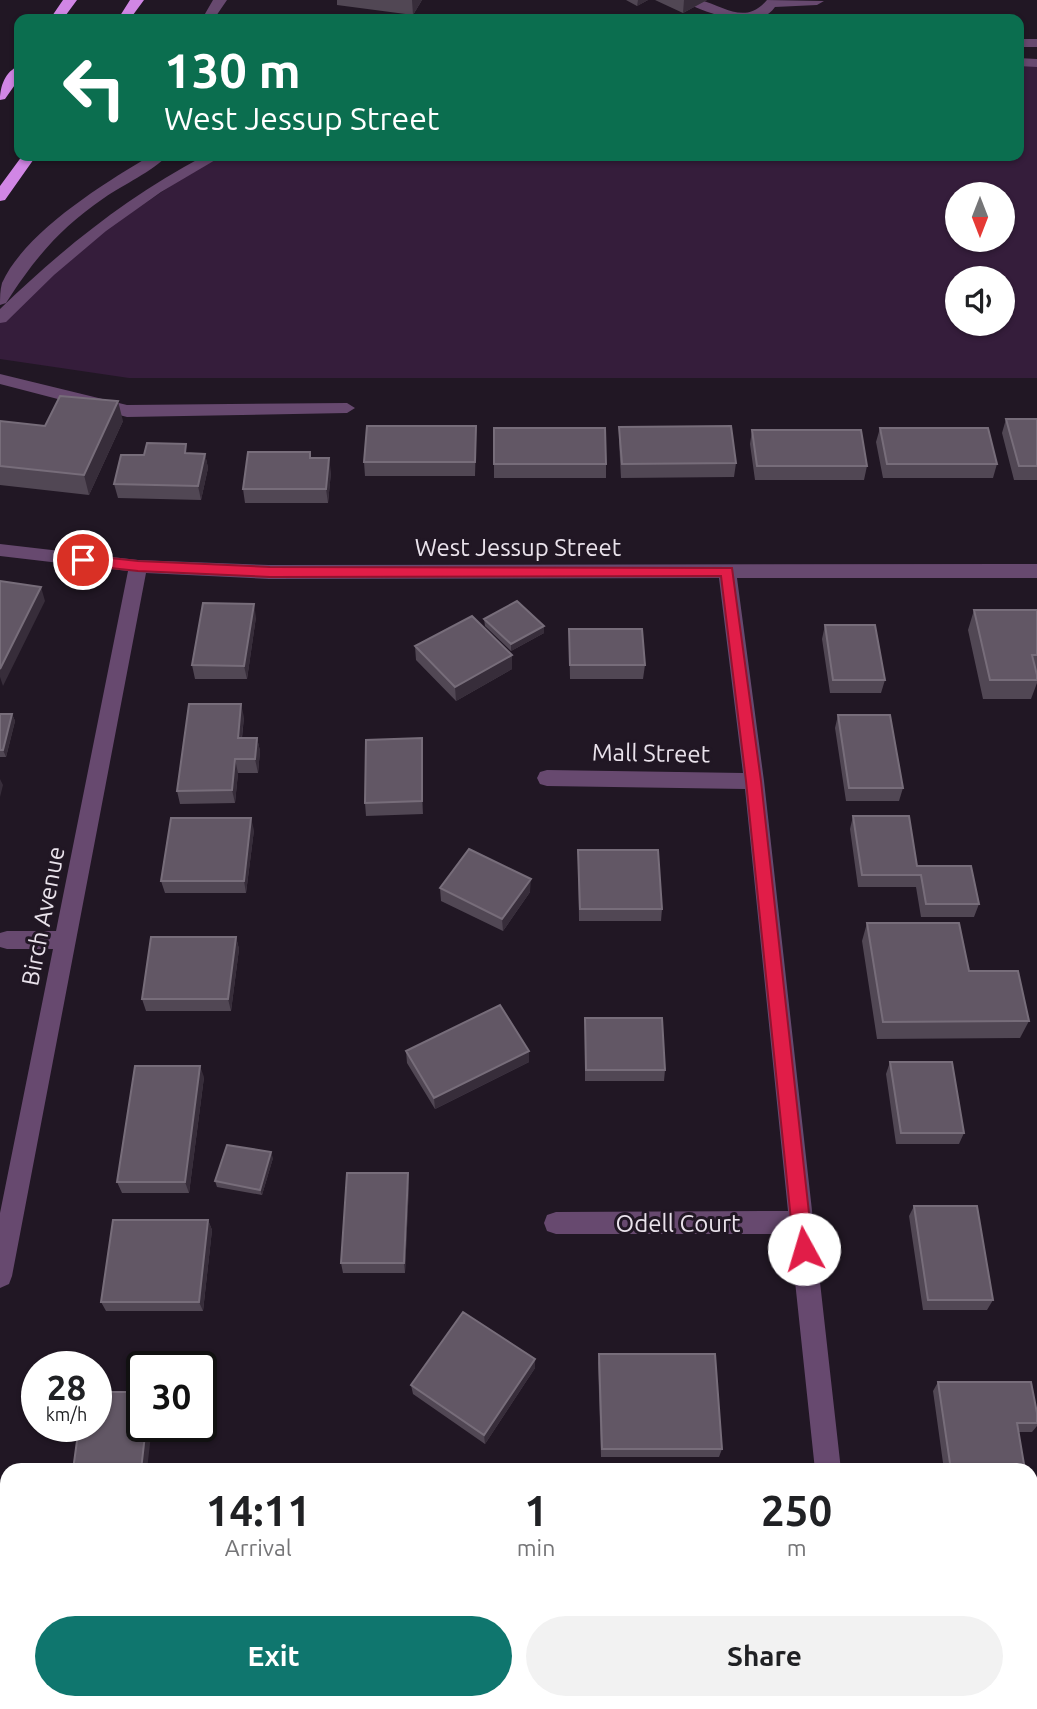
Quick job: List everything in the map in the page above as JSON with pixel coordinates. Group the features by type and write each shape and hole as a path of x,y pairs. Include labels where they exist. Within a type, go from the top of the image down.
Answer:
{"highway":[{"path":"0,96 14,77"},
{"path":"0,197 25,161"}],"street":[{"path":"770,1 817,1"},
{"path":"700,4 727,14"},
{"path":"0,300 21,267 55,230 97,197 152,161"},
{"path":"0,318 56,265 117,216 181,173 205,161"},
{"path":"0,379 127,411 347,408"},
{"name":"West Jessup Street","path":"0,551 138,566 270,572 1037,571"},
{"name":"Birch Avenue","path":"0,1276 138,566"},
{"path":"727,572 754,781 827,1463"},
{"name":"Mall Street","path":"547,778 754,781"},
{"path":"7,940 65,940"},
{"name":"Odell Court","path":"556,1223 801,1222"}],"shaded area":[{"path":"1024,62 1037,63 1037,378 129,378 0,359 0,318 64,258 208,161 1024,161"}],"building":[{"path":"60,396 118,401 84,475 0,466 0,421 45,426"},
{"path":"1006,419 1037,419 1037,466 1019,466"},
{"path":"367,426 476,426 475,462 364,462"},
{"path":"731,426 736,463 622,464 619,427"},
{"path":"494,428 605,428 606,464 494,464"},
{"path":"880,428 988,428 997,464 887,464"},
{"path":"752,430 861,430 867,466 757,466"},
{"path":"147,443 186,444 185,453 205,454 198,486 114,484 121,455 144,455"},
{"path":"248,452 310,452 310,458 329,458 326,489 243,489"},
{"path":"0,581 41,587 0,669"},
{"path":"517,601 544,626 511,644 484,619"},
{"path":"203,603 254,604 244,666 192,665"},
{"path":"974,610 1037,610 1037,655 1032,655 1037,680 990,680"},
{"path":"472,616 512,655 455,687 415,646"},
{"path":"825,625 875,625 885,680 833,680"},
{"path":"569,629 642,629 645,665 570,665"},
{"path":"189,704 241,704 238,738 257,738 255,759 235,759 232,790 177,791"},
{"path":"0,714 12,714 3,750 0,750"},
{"path":"838,715 890,715 903,788 849,788"},
{"path":"422,738 422,801 365,803 366,740"},
{"path":"853,816 909,816 917,866 971,866 979,904 926,904 921,875 862,875"},
{"path":"171,818 251,818 244,881 161,881"},
{"path":"469,849 531,879 502,919 440,888"},
{"path":"578,850 658,850 662,909 580,909"},
{"path":"867,923 959,923 969,971 1018,971 1029,1021 883,1022"},
{"path":"151,937 236,937 228,999 142,999"},
{"path":"500,1005 529,1051 434,1098 406,1051"},
{"path":"585,1018 662,1018 665,1070 586,1070"},
{"path":"890,1062 952,1062 964,1133 901,1133"},
{"path":"135,1066 200,1066 185,1182 117,1182"},
{"path":"227,1145 271,1152 260,1190 215,1181"},
{"path":"347,1173 408,1173 404,1263 341,1263"},
{"path":"914,1206 977,1206 993,1300 928,1300"},
{"path":"113,1220 208,1220 199,1302 101,1302"},
{"path":"463,1312 535,1359 484,1435 411,1385"},
{"path":"599,1354 715,1354 722,1449 602,1449"},
{"path":"938,1382 1031,1382 1037,1423 1017,1423 1024,1463 950,1463"},
{"path":"112,1392 126,1392 126,1442 144,1442 142,1463 74,1463 77,1442 112,1442"}],"route":[{"path":"83,560 138,566 270,572 727,572 754,781 804,1249"}]}
